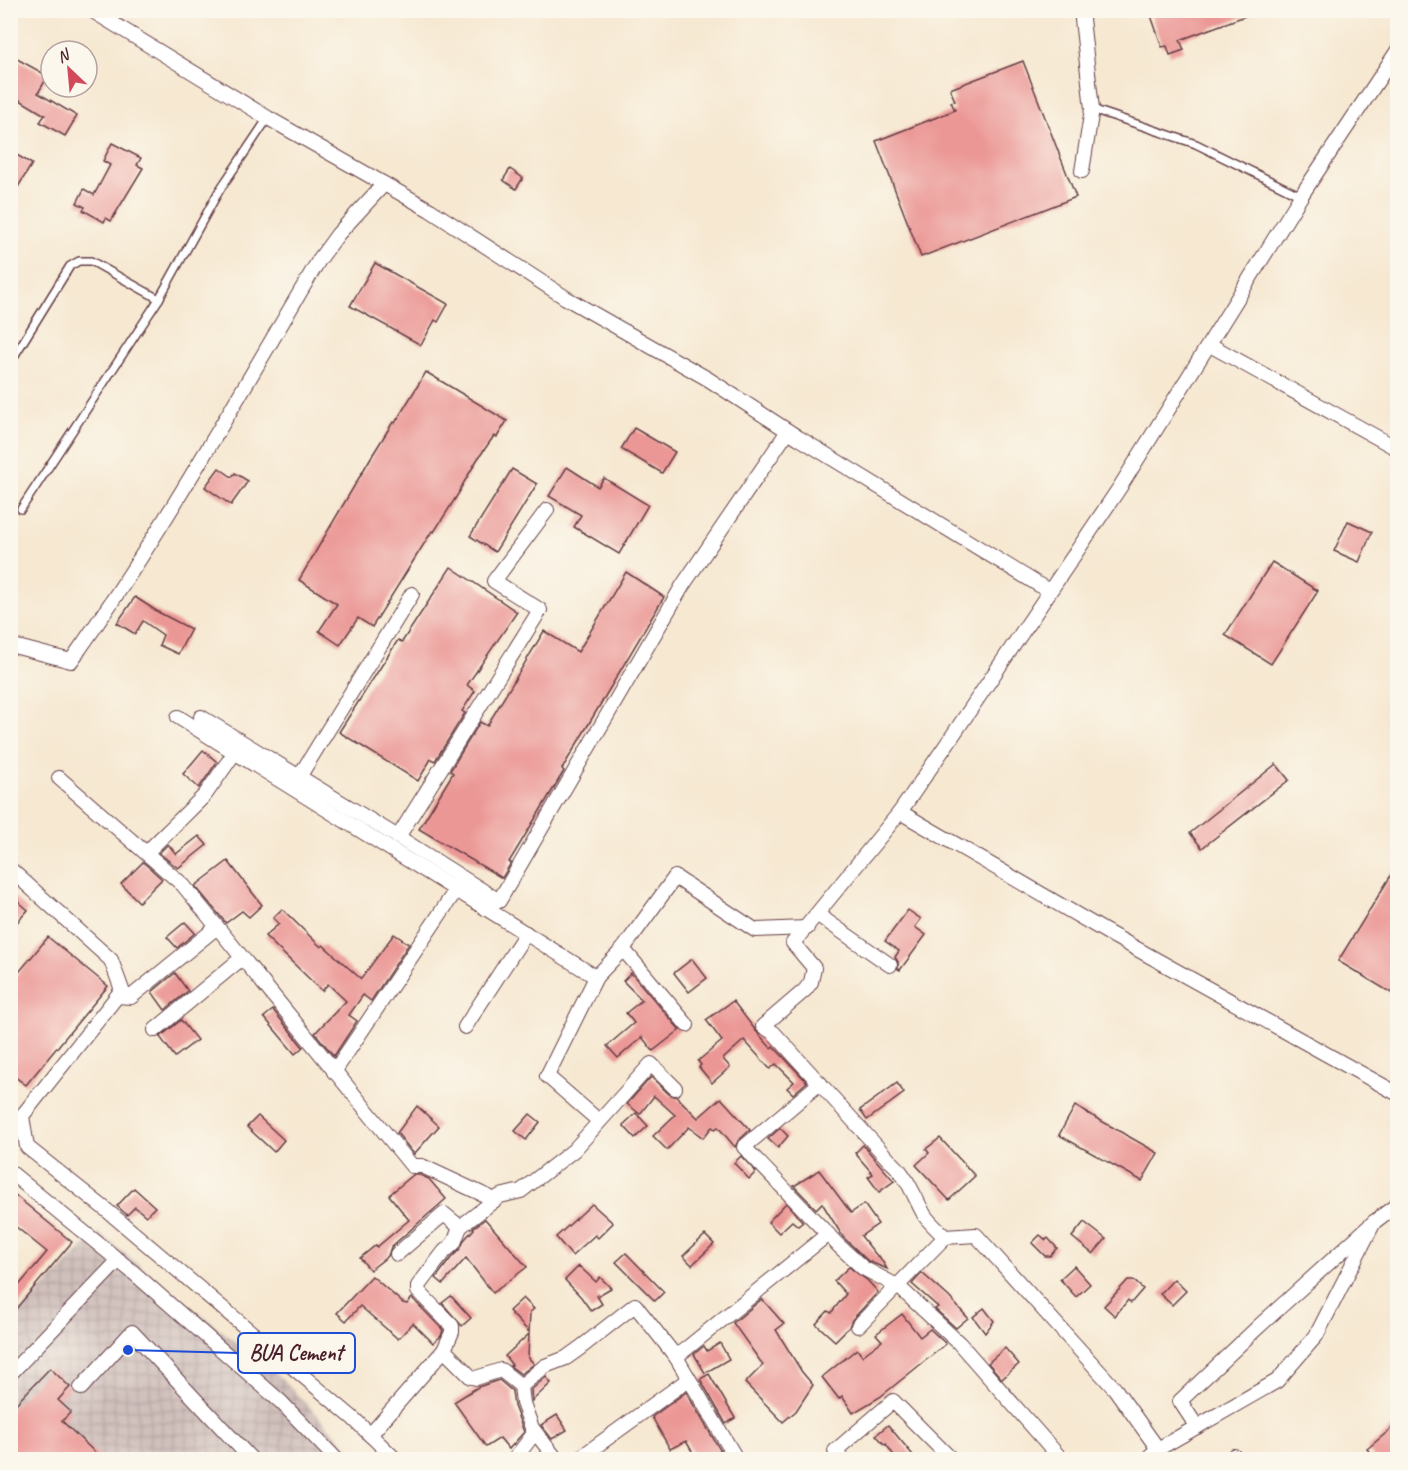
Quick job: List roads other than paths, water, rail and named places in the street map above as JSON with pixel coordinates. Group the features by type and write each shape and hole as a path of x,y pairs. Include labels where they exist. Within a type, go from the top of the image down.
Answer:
{"street":[{"path":"91,10 268,118 430,210 566,298 708,379 788,431 1049,591"},
{"path":"1081,10 1092,109 1082,171"},
{"path":"945,1237 923,1213 898,1167 889,1160 774,1034 763,1026 811,982 814,968 794,944 900,812 1120,487 1301,196 1398,50"},
{"path":"10,645 71,661 117,595 195,469 319,260 338,234 384,184"},
{"path":"1210,345 1398,449"},
{"path":"201,717 499,901 683,585 788,431"},
{"path":"398,837 540,610 494,581 547,510"},
{"path":"299,777 412,594"},
{"path":"178,717 596,977"},
{"path":"146,853 205,795 235,752"},
{"path":"59,778 183,885 412,1166 423,1166 495,1200"},
{"path":"900,812 1110,934 1398,1094"},
{"path":"10,869 111,960 122,990 22,1116 27,1147 104,1208 370,1435 396,1460"},
{"path":"598,1121 547,1076 596,977 623,949 675,877 755,930 807,928"},
{"path":"334,1072 456,890"},
{"path":"818,915 890,965"},
{"path":"117,996 131,997 217,927"},
{"path":"465,1027 526,933"},
{"path":"623,949 687,1025"},
{"path":"155,1030 242,958"},
{"path":"370,1435 444,1350 452,1332 452,1326 418,1291 418,1286 444,1252 454,1243 460,1227 500,1196 521,1191 574,1150 651,1064 675,1088"},
{"path":"820,1083 744,1148 863,1268 897,1286 959,1343 1062,1460"},
{"path":"10,1172 119,1260 281,1402 337,1460"},
{"path":"1197,1427 1180,1401 1374,1222 1398,1204"},
{"path":"397,1254 444,1214 460,1227"},
{"path":"1145,1460 1158,1449 1277,1381 1316,1336 1374,1222"},
{"path":"676,1357 828,1234"},
{"path":"858,1326 945,1237 976,1235 1115,1389 1158,1449"},
{"path":"10,1374 119,1260"},
{"path":"521,1386 545,1366 573,1353 635,1305 676,1357 737,1460"},
{"path":"81,1388 132,1332 252,1460"},
{"path":"444,1350 471,1377 476,1378 501,1370 521,1386 523,1403 535,1432 557,1460"},
{"path":"577,1460 689,1379"},
{"path":"841,1459 836,1451 893,1401 952,1460"},
{"path":"514,1460 535,1432"}],"lane":[{"path":"1092,109 1196,144 1301,196"},
{"path":"21,510 159,299 219,191 268,118"},
{"path":"10,363 70,266 79,261 91,261 159,299"}],"place":[{"name":"BUA Cement","path":"128,1350"}]}
